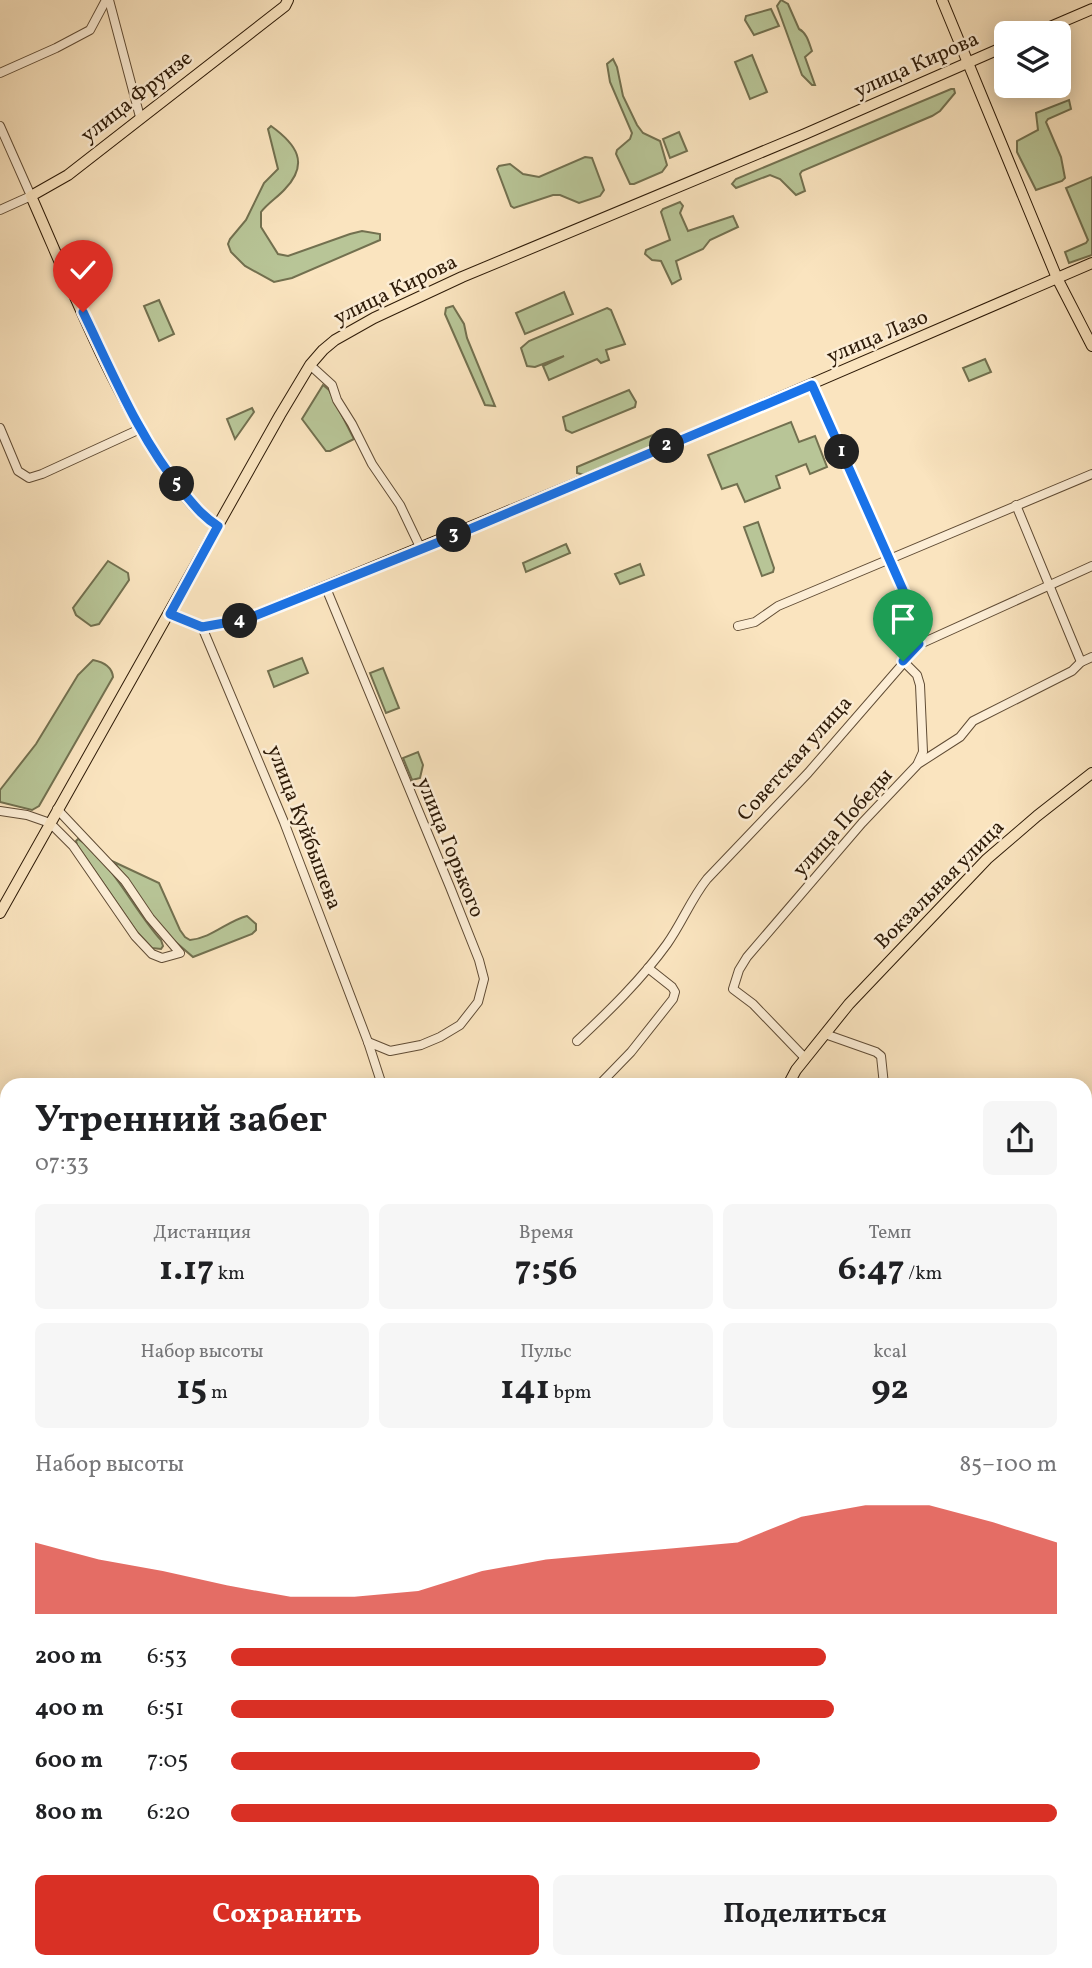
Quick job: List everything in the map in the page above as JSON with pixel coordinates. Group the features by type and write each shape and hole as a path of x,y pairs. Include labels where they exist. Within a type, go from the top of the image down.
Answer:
{"main road":[{"path":"942,0 1058,278 1092,346"},
{"name":"улица Фрунзе","path":"31,196 68,175 289,2"},
{"path":"1064,21 1092,9"},
{"name":"улица Кирова","path":"0,913 310,365 335,340 426,293 805,134 994,51"},
{"path":"31,196 72,290 140,429 175,482 205,519 218,526"},
{"name":"улица Лазо","path":"202,627 247,619 326,588 812,385 1092,263"},
{"path":"170,614 202,627"},
{"name":"Вокзальная улица","path":"792,1078 805,1058 849,1004 987,859 1026,824 1092,773"}],"street":[{"path":"0,73 90,30 108,0"},
{"path":"108,0 140,117"},
{"path":"0,126 31,196"},
{"name":"улица Фрунзе","path":"0,209 31,196"},
{"path":"310,365 332,385 337,400 372,464 400,505 421,549"},
{"path":"812,385 911,608 919,644"},
{"path":"0,428 18,471 29,478 140,429"},
{"path":"738,626 755,622 778,606 1092,474"},
{"path":"1016,505 1080,662"},
{"name":"Советская улица","path":"577,1041 612,1009 648,968 668,943 696,892 707,879 808,773 919,644 1092,566"},
{"name":"улица Горького","path":"326,588 450,887 484,979 478,1002 460,1025 440,1037 421,1045 390,1051 368,1042"},
{"name":"улица Куйбышева","path":"202,627 259,760 380,1078"},
{"name":"улица Победы","path":"805,1058 754,1004 733,989 747,957 862,823 918,764 960,737 973,721 1072,671 1080,662 1092,657"},
{"path":"903,661 917,675 920,685 923,752 918,764"},
{"path":"0,811 27,815 50,824 73,846 135,936 152,954 162,958 180,953 164,937 125,881 57,809"},
{"path":"606,1078 631,1052 673,999 675,992 672,987 648,968"},
{"path":"825,1034 876,1052 881,1056 883,1078"},
{"path":"1092,1915 1092,1930"}],"green space":[{"path":"781,0 788,4 799,29 809,42 812,51 805,57 815,85 802,75 777,6"},
{"path":"771,9 779,26 754,35 745,20 746,16"},
{"path":"752,55 767,92 750,99 735,62"},
{"path":"613,59 623,96 637,125 643,133 660,141 667,165 662,172 634,184 630,184 616,154 632,133 610,82 607,64"},
{"path":"954,89 955,93 940,111 932,116 802,171 800,174 805,191 796,195 780,179 770,175 736,188 732,184 736,179"},
{"path":"1069,100 1071,109 1046,122 1061,157 1065,178 1036,190 1017,152 1017,141 1038,130 1036,113"},
{"path":"271,126 293,147 298,162 293,180 261,212 261,227 278,254 288,256 362,231 380,234 380,240 292,278 274,282 245,266 231,252 228,244 230,239 246,220 264,183 278,169 268,129"},
{"path":"679,132 687,151 670,158 663,139"},
{"path":"585,157 592,158 604,190 600,196 579,203 553,195 514,208 497,169 510,164 523,174 539,177"},
{"path":"1092,177 1092,255 1069,263 1065,252 1088,240 1066,188"},
{"path":"680,202 683,206 680,213 688,231 733,216 738,227 710,240 703,249 676,261 681,279 672,284 661,261 652,260 645,254 646,250 670,240 661,212"},
{"path":"564,292 573,314 525,334 516,313"},
{"path":"159,300 174,334 159,341 144,306"},
{"path":"453,306 464,324 467,338 495,406 485,405 445,314 446,308"},
{"path":"607,308 611,310 625,344 606,350 609,360 601,363 597,359 549,380 543,366 564,356 535,367 527,366 521,348 529,341"},
{"path":"985,359 991,372 969,381 963,368"},
{"path":"323,385 329,390 354,439 330,451 326,451 302,419"},
{"path":"629,390 636,402 635,407 572,433 566,430 563,417"},
{"path":"252,408 254,412 235,439 227,419"},
{"path":"791,422 799,442 815,436 827,467 810,474 806,464 776,476 780,488 745,502 737,484 722,489 708,455"},
{"path":"660,432 664,437 663,442 584,475 577,473 577,467"},
{"path":"758,522 774,568 773,572 762,576 744,527"},
{"path":"566,544 570,553 526,572 523,563"},
{"path":"108,561 128,573 129,580 99,624 91,626 76,615 73,608"},
{"path":"640,564 644,575 620,584 615,574"},
{"path":"302,658 308,673 274,687 268,671"},
{"path":"93,660 106,665 113,677 39,806 32,810 0,802 0,790 36,744 78,675"},
{"path":"383,668 399,708 386,713 370,673"},
{"path":"418,752 423,765 420,778 412,780 403,758"},
{"path":"78,839 111,871 161,940 161,949 152,948 137,932 77,845"},
{"path":"114,862 159,883 180,930 190,940 198,939 247,916 256,924 256,930 252,934 193,957 164,932"}],"route":[{"path":"83,312 140,429 175,482 205,519 218,526 170,614 186,621 202,627 247,619 439,542 812,385 911,608 919,644 903,661"}]}
